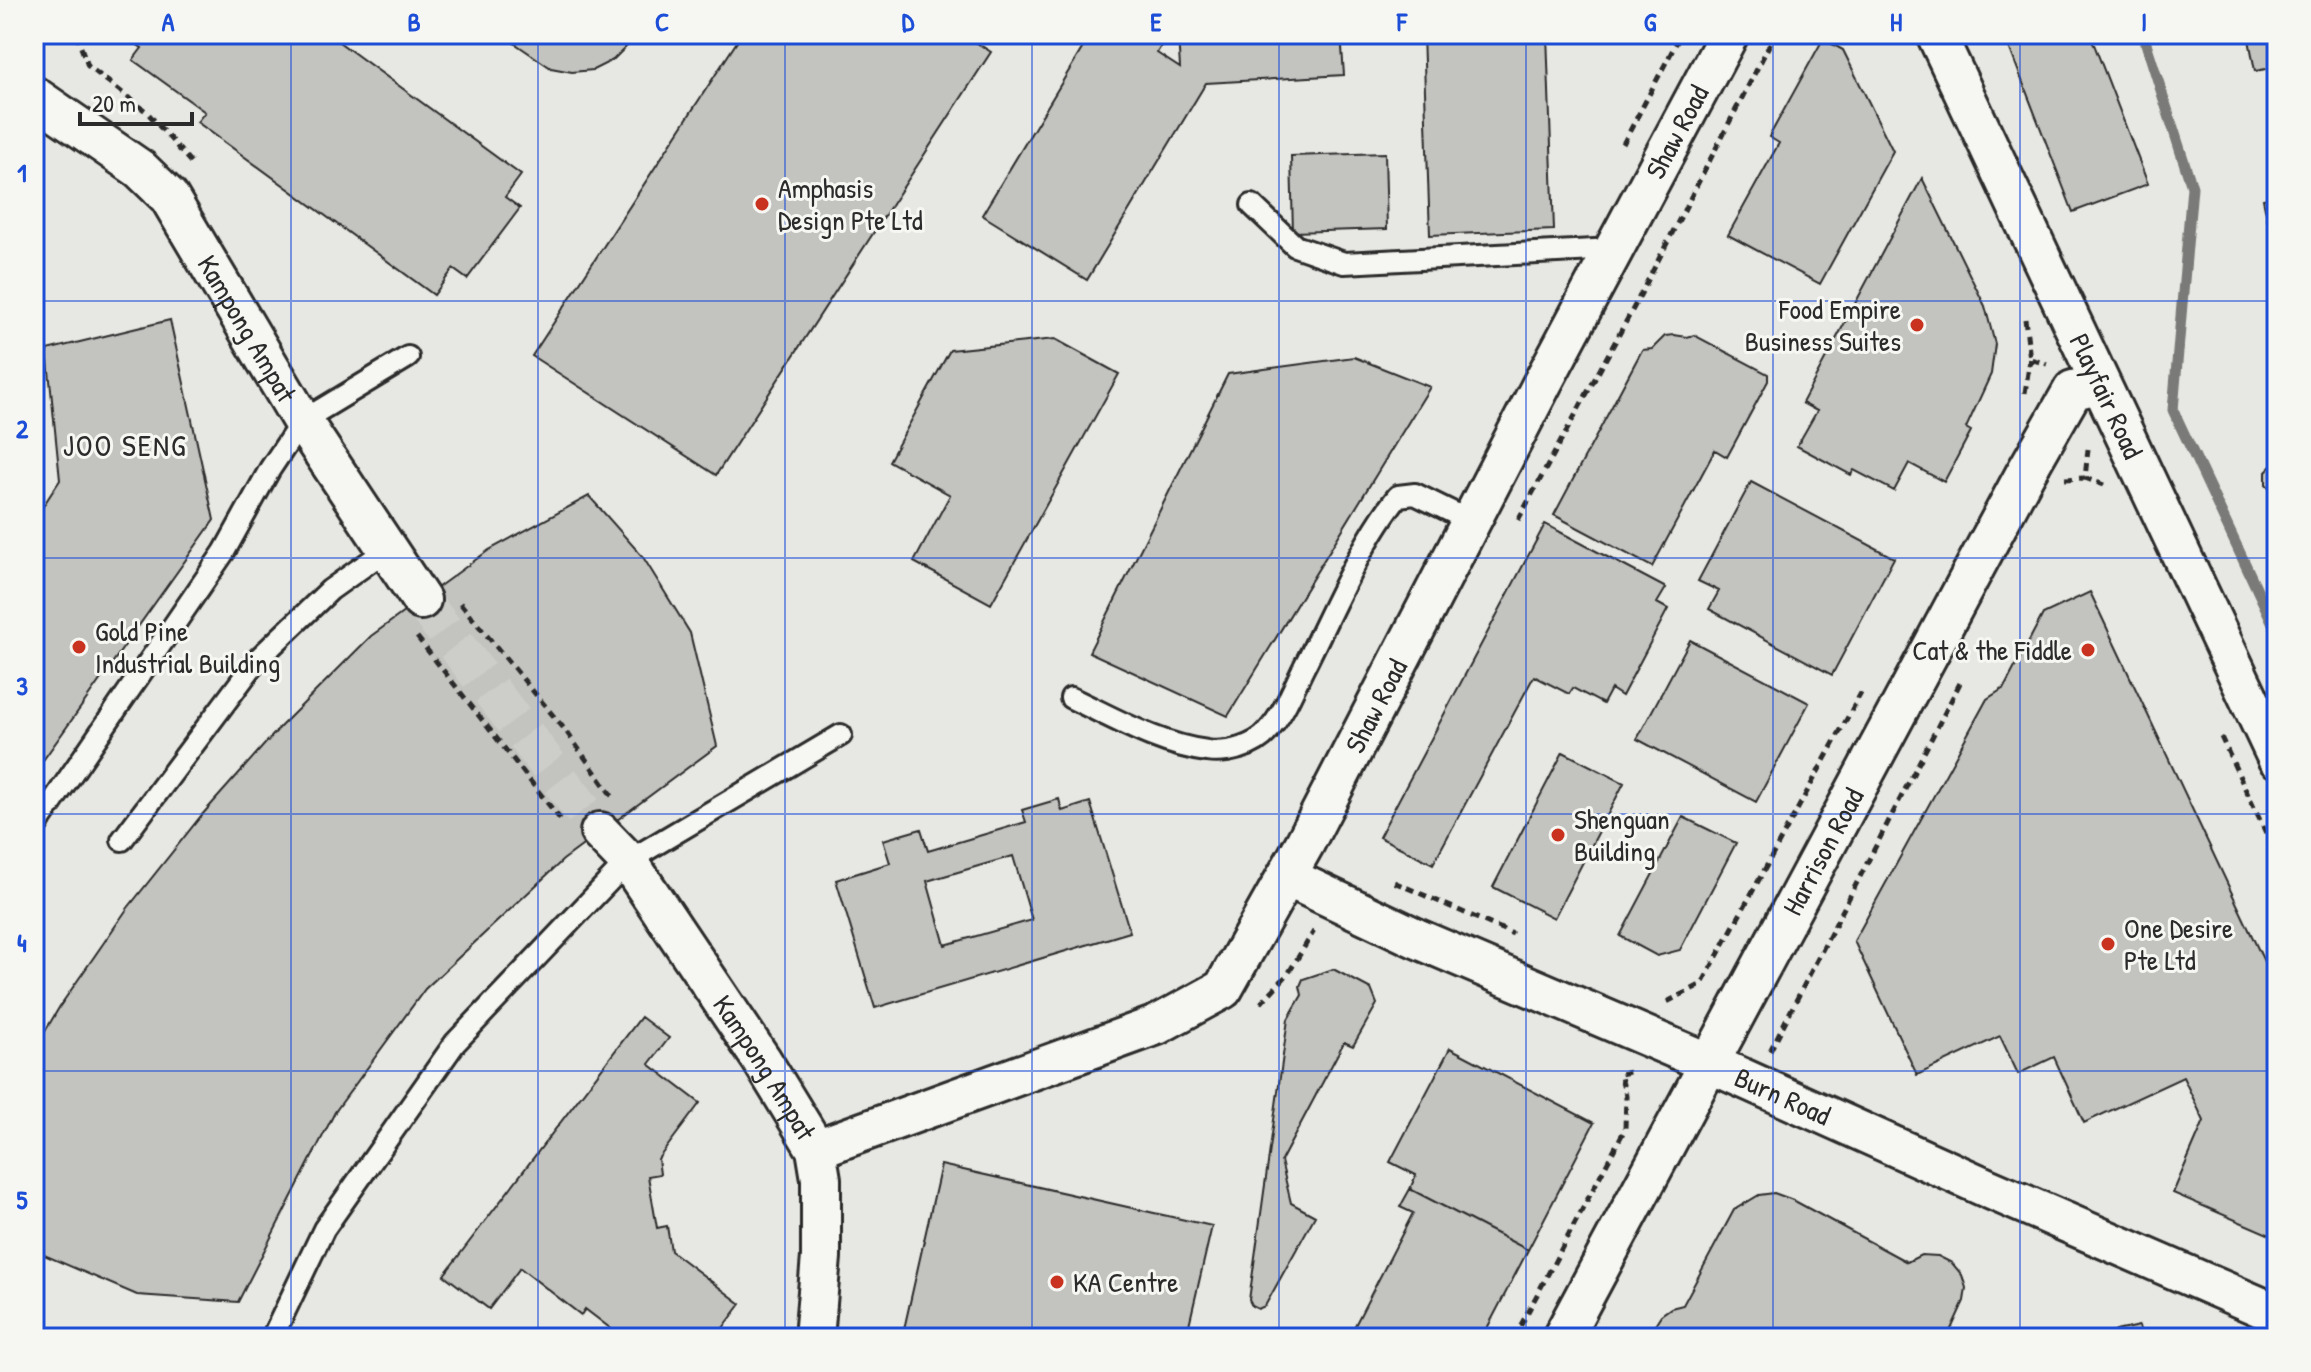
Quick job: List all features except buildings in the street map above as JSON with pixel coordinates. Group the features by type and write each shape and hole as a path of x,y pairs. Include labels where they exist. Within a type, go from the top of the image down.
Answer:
{"street":[{"name":"Shaw Road","path":"816,1149 1157,1025 1223,989 1287,877 1470,521 1729,34"},
{"name":"Playfair Road","path":"1936,34 2277,758"},
{"name":"Kampong Ampat","path":"34,96 140,169 169,197 302,421 428,608"},
{"name":"Harrison Road","path":"1562,1338 2032,462 2073,390 2099,384"},
{"name":"Kampong Ampat","path":"598,825 628,861 761,1059 816,1149 821,1179 821,1257 814,1338"},
{"name":"Burn Road","path":"1287,877 1416,938 1709,1063 2277,1314"}],"lane":[{"path":"1252,205 1295,246 1344,263 1614,249"},
{"path":"34,829 224,552 270,469 302,421 408,357"},
{"path":"1071,698 1190,748 1209,752 1230,751 1245,745 1266,734 1283,708 1358,563 1398,496 1415,494 1470,521"},
{"path":"122,840 257,660 330,590 389,548"},
{"path":"272,1338 324,1229 455,1043 628,861 841,735"}],"path":[{"path":"1513,530 1634,307 1775,34"},
{"path":"2019,404 2027,390 2030,359"},
{"path":"2059,491 2066,477 2085,478"},
{"path":"428,608 566,731 598,825"},
{"path":"428,608 598,825"},
{"path":"1761,1087 1771,1051 1965,673"},
{"path":"1667,1002 1702,984 1863,689"}],"shaded area":[{"path":"34,34 2277,34 2277,1338 34,1338"}],"waterway":[{"path":"2143,34 2192,187 2173,410 2277,632"}],"tunnel":[{"path":"421,600 600,832"}],"place":[{"name":"Amphasis Design Pte Ltd","path":"762,204"},
{"name":"Food Empire Business Suites","path":"1917,325"},
{"name":"Gold Pine Industrial Building","path":"79,647"},
{"name":"Cat & the Fiddle","path":"2088,650"},
{"name":"Shenguan Building","path":"1558,835"},
{"name":"One Desire Pte Ltd","path":"2108,944"},
{"name":"KA Centre","path":"1057,1282"}],"district":[{"name":"JOO SENG","path":"125,445"}]}
